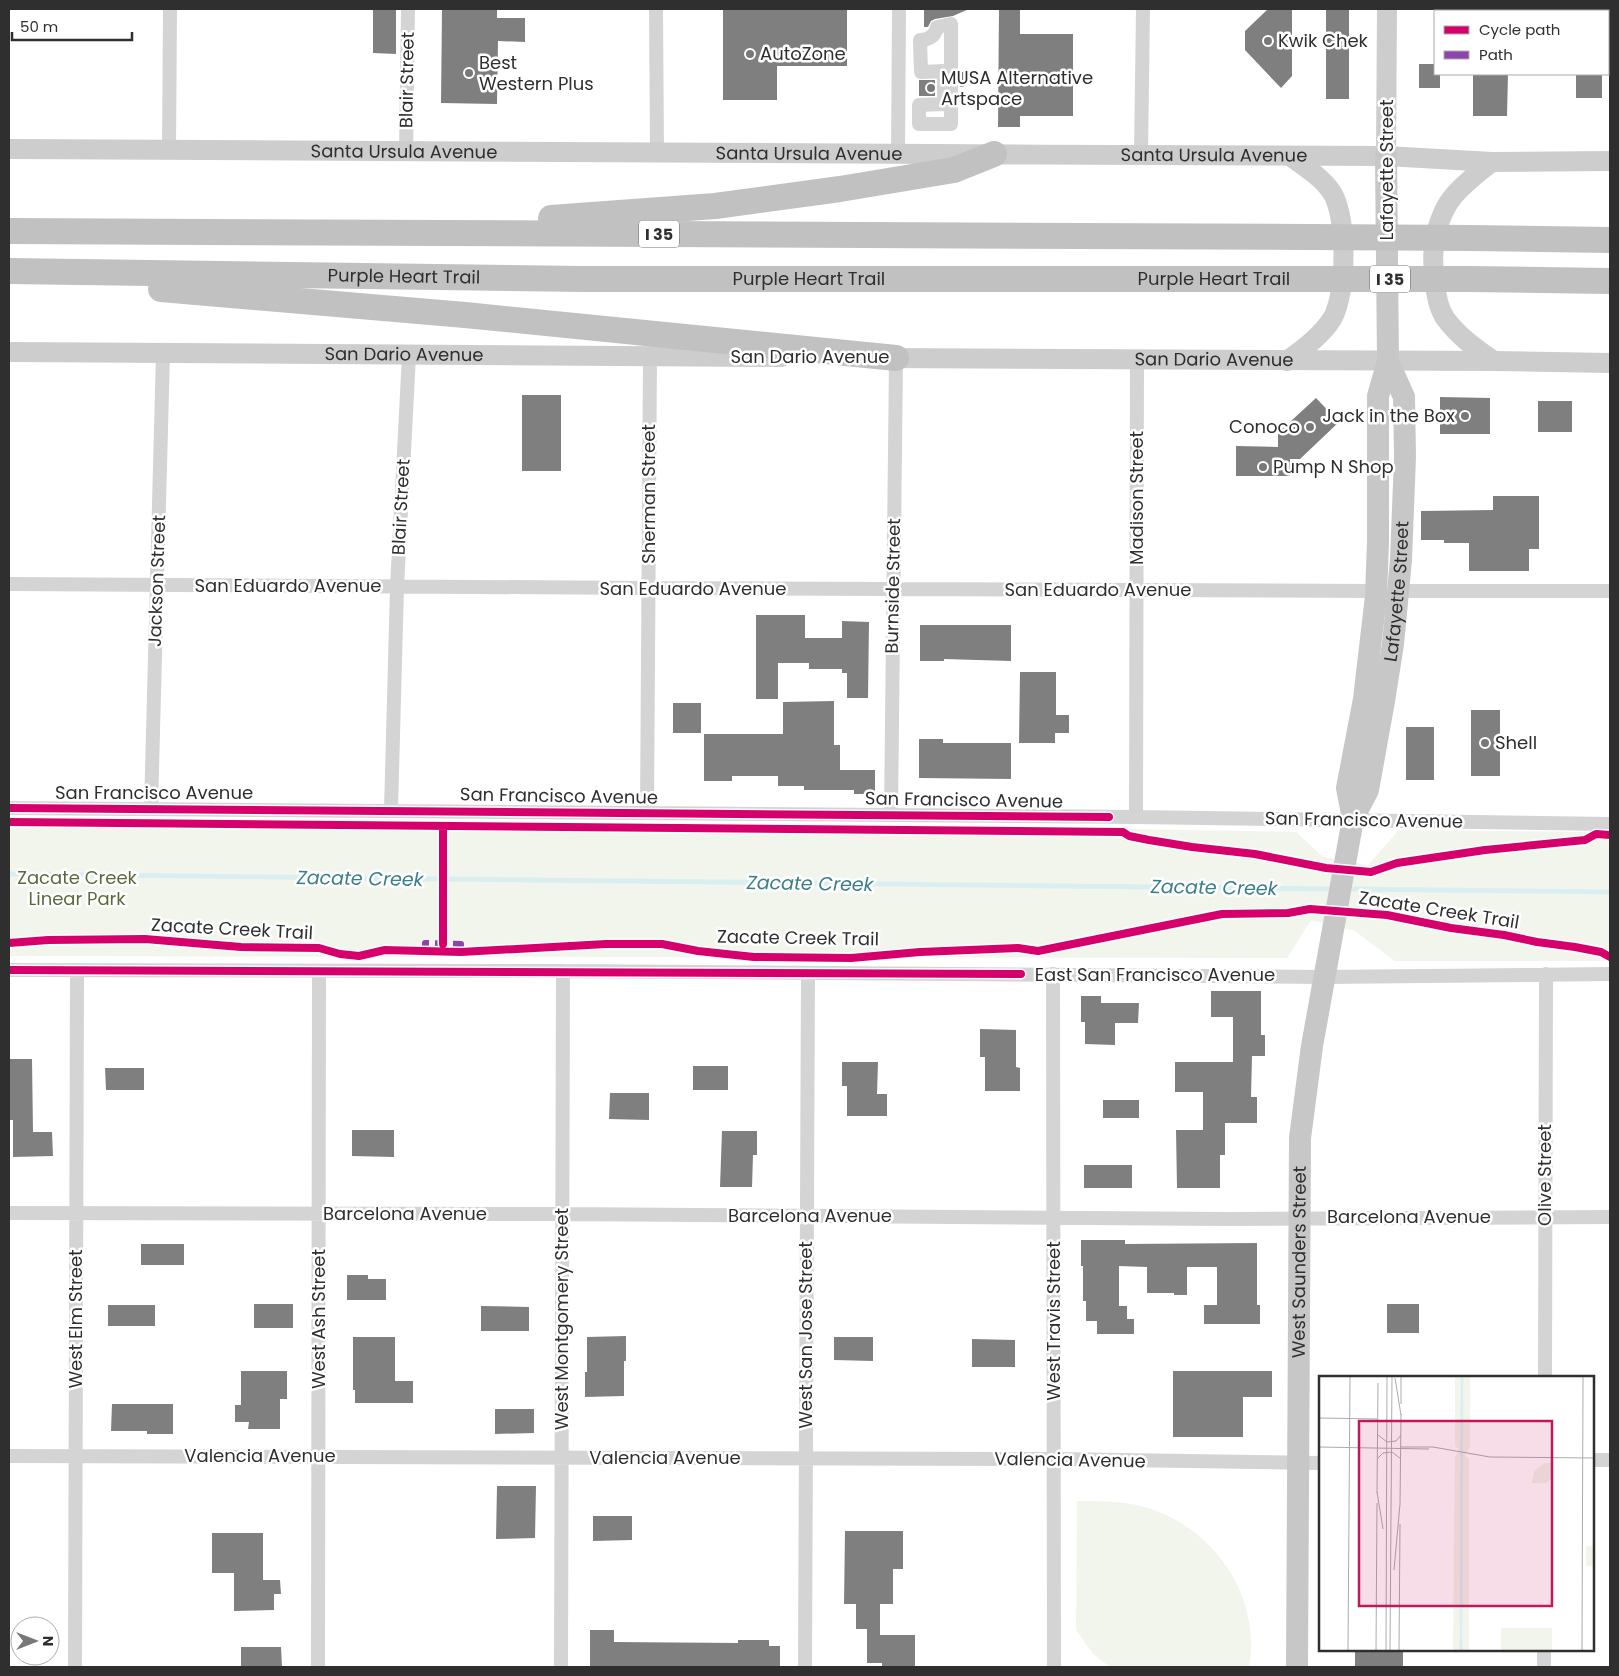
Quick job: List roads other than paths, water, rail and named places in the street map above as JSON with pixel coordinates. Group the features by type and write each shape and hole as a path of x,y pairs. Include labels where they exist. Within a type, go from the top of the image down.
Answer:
{"highway":[{"path":"347,233 715,206 840,189 954,170 994,154"},
{"name":"I 35","path":"9,231 1610,240"},
{"name":"Purple Heart Trail","path":"9,271 584,279 1470,279 1610,281"},
{"path":"9,276 465,315 896,358"}],"main road":[{"name":"Lafayette Street","path":"1345,861 1353,819 1347,788 1387,591 1378,396 1388,361 1387,9"},
{"name":"Santa Ursula Avenue","path":"9,148 406,152 1386,156 1492,162 1610,161"},
{"path":"1287,361 1324,330 1333,317 1342,285 1342,223 1338,204 1331,191 1290,156"},
{"path":"1492,162 1468,182 1452,199 1441,219 1434,243 1435,288 1444,317 1473,347 1494,361"},
{"name":"San Dario Avenue","path":"9,352 1610,363"},
{"name":"West Saunders Street","path":"1298,1667 1298,1218 1300,1138 1304,1100 1345,861"}],"street":[{"path":"168,150 170,9"},
{"name":"Blair Street","path":"406,152 408,9"},
{"path":"656,9 656,152"},
{"path":"898,154 899,9"},
{"path":"1141,155 1143,9"},
{"path":"951,24 951,124 919,124 919,105 944,104 944,71 921,72 920,40 927,40 932,36 936,27 951,24"},
{"name":"Jackson Street","path":"151,808 163,353"},
{"name":"Blair Street","path":"391,810 397,586 410,355"},
{"name":"Sherman Street","path":"647,812 650,356"},
{"name":"Burnside Street","path":"891,815 896,358"},
{"name":"Madison Street","path":"1136,817 1137,360"},
{"name":"San Eduardo Avenue","path":"9,584 893,590 1137,589 1610,592"},
{"name":"San Francisco Avenue","path":"9,808 1353,819 1610,824"},
{"name":"East San Francisco Avenue","path":"9,970 563,971 1324,977 1610,974"},
{"name":"West Elm Street","path":"76,1667 77,970"},
{"name":"West Ash Street","path":"318,1667 319,970"},
{"name":"West Montgomery Street","path":"561,1667 563,971"},
{"name":"West San Jose Street","path":"805,1667 808,973"},
{"name":"West Travis Street","path":"1053,974 1054,1667"},
{"name":"Olive Street","path":"1545,1376 1546,974"},
{"name":"Barcelona Avenue","path":"9,1213 563,1214 1228,1219 1610,1217"},
{"name":"Valencia Avenue","path":"9,1456 1054,1459 1319,1463"},
{"path":"1594,1460 1610,1460"},
{"path":"1544,1651 1544,1667"}],"waterway":[{"name":"Zacate Creek","path":"9,874 1335,889"},
{"name":"Zacate Creek","path":"1346,889 1610,892"}],"place":[{"name":"Kwik Chek","path":"1268,41"},
{"name":"AutoZone","path":"750,54"},
{"name":"Best Western Plus","path":"469,73"},
{"name":"MUSA Alternative Artspace","path":"931,88"},
{"name":"Jack in the Box","path":"1465,416"},
{"name":"Conoco","path":"1310,427"},
{"name":"Pump N Shop","path":"1263,467"},
{"name":"Shell","path":"1485,743"}],"park label":[{"name":"Zacate Creek Linear Park","path":"77,888"}]}
